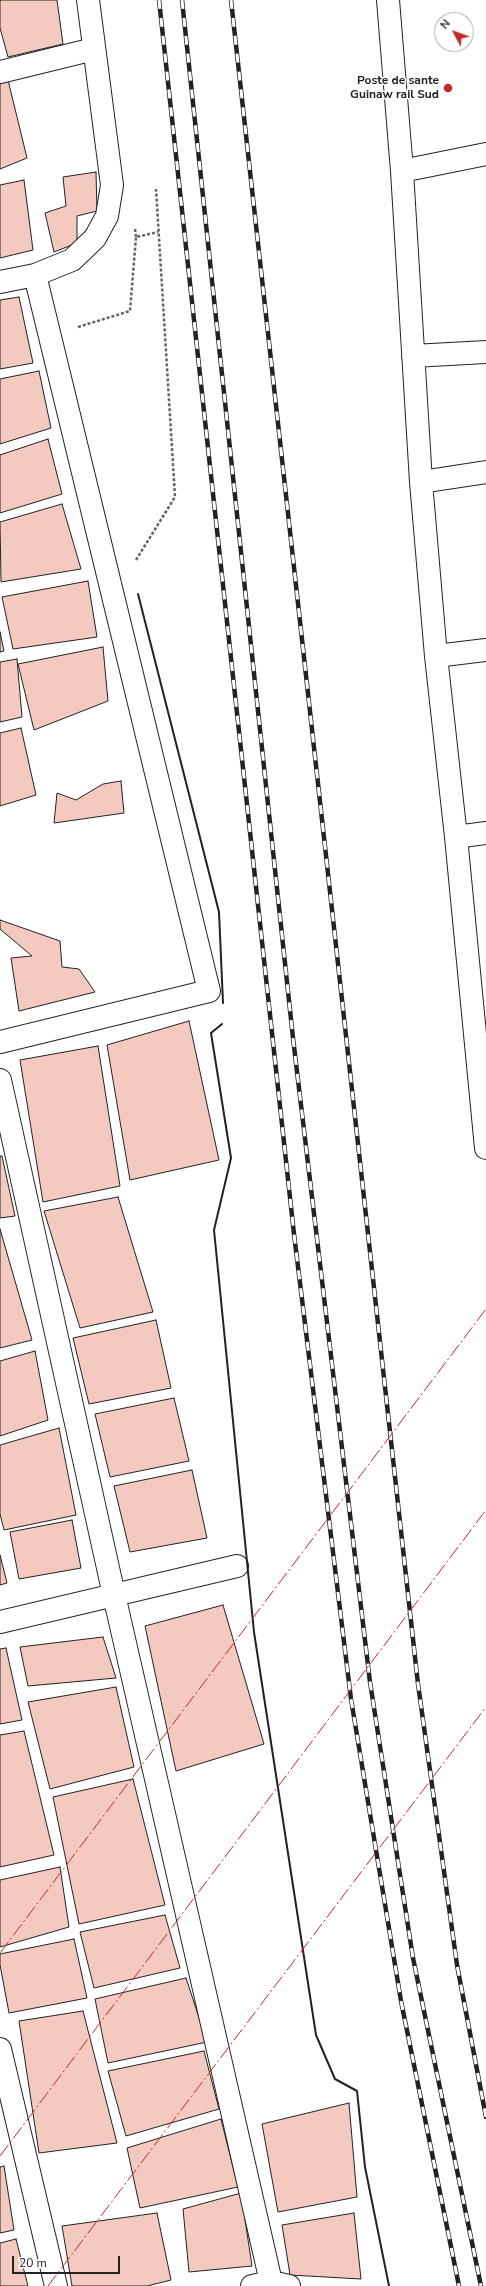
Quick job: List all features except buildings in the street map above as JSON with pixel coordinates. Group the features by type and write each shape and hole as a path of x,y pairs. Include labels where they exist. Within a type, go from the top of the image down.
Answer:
{"street":[{"path":"0,282 35,275 72,260 95,238 106,216 112,185 88,0"},
{"path":"388,0 402,171 421,482 436,656 456,837 479,999 486,1148"},
{"path":"0,72 94,49"},
{"path":"402,171 486,154"},
{"path":"0,1042 209,991 35,275"},
{"path":"413,356 486,352"},
{"path":"421,482 486,472"},
{"path":"436,656 486,650"},
{"path":"456,837 486,833"},
{"path":"0,1080 114,1595 271,2285"},
{"path":"0,1622 237,1566"},
{"path":"0,2049 56,2286"}],"path":[{"path":"114,596 175,497 156,189"},
{"path":"50,335 130,311 136,237 158,232"}],"railway":[{"path":"159,0 294,1234 351,1699 401,2001 459,2286"},
{"path":"182,0 293,1038 370,1682 413,1958 481,2286"},
{"path":"231,0 418,1684 457,1965 486,2117"}],"wall":[{"path":"138,594 219,912 223,1003"},
{"path":"222,1024 211,1033 231,1158 214,1230 254,1632 316,2035 335,2079 357,2091 365,2167 389,2286"}],"power":[{"path":"0,1953 486,1309"},
{"path":"0,2156 486,1510"},
{"path":"48,2286 486,1707"}],"place":[{"name":"Poste de sante Guinaw rail Sud","path":"448,88"}]}
